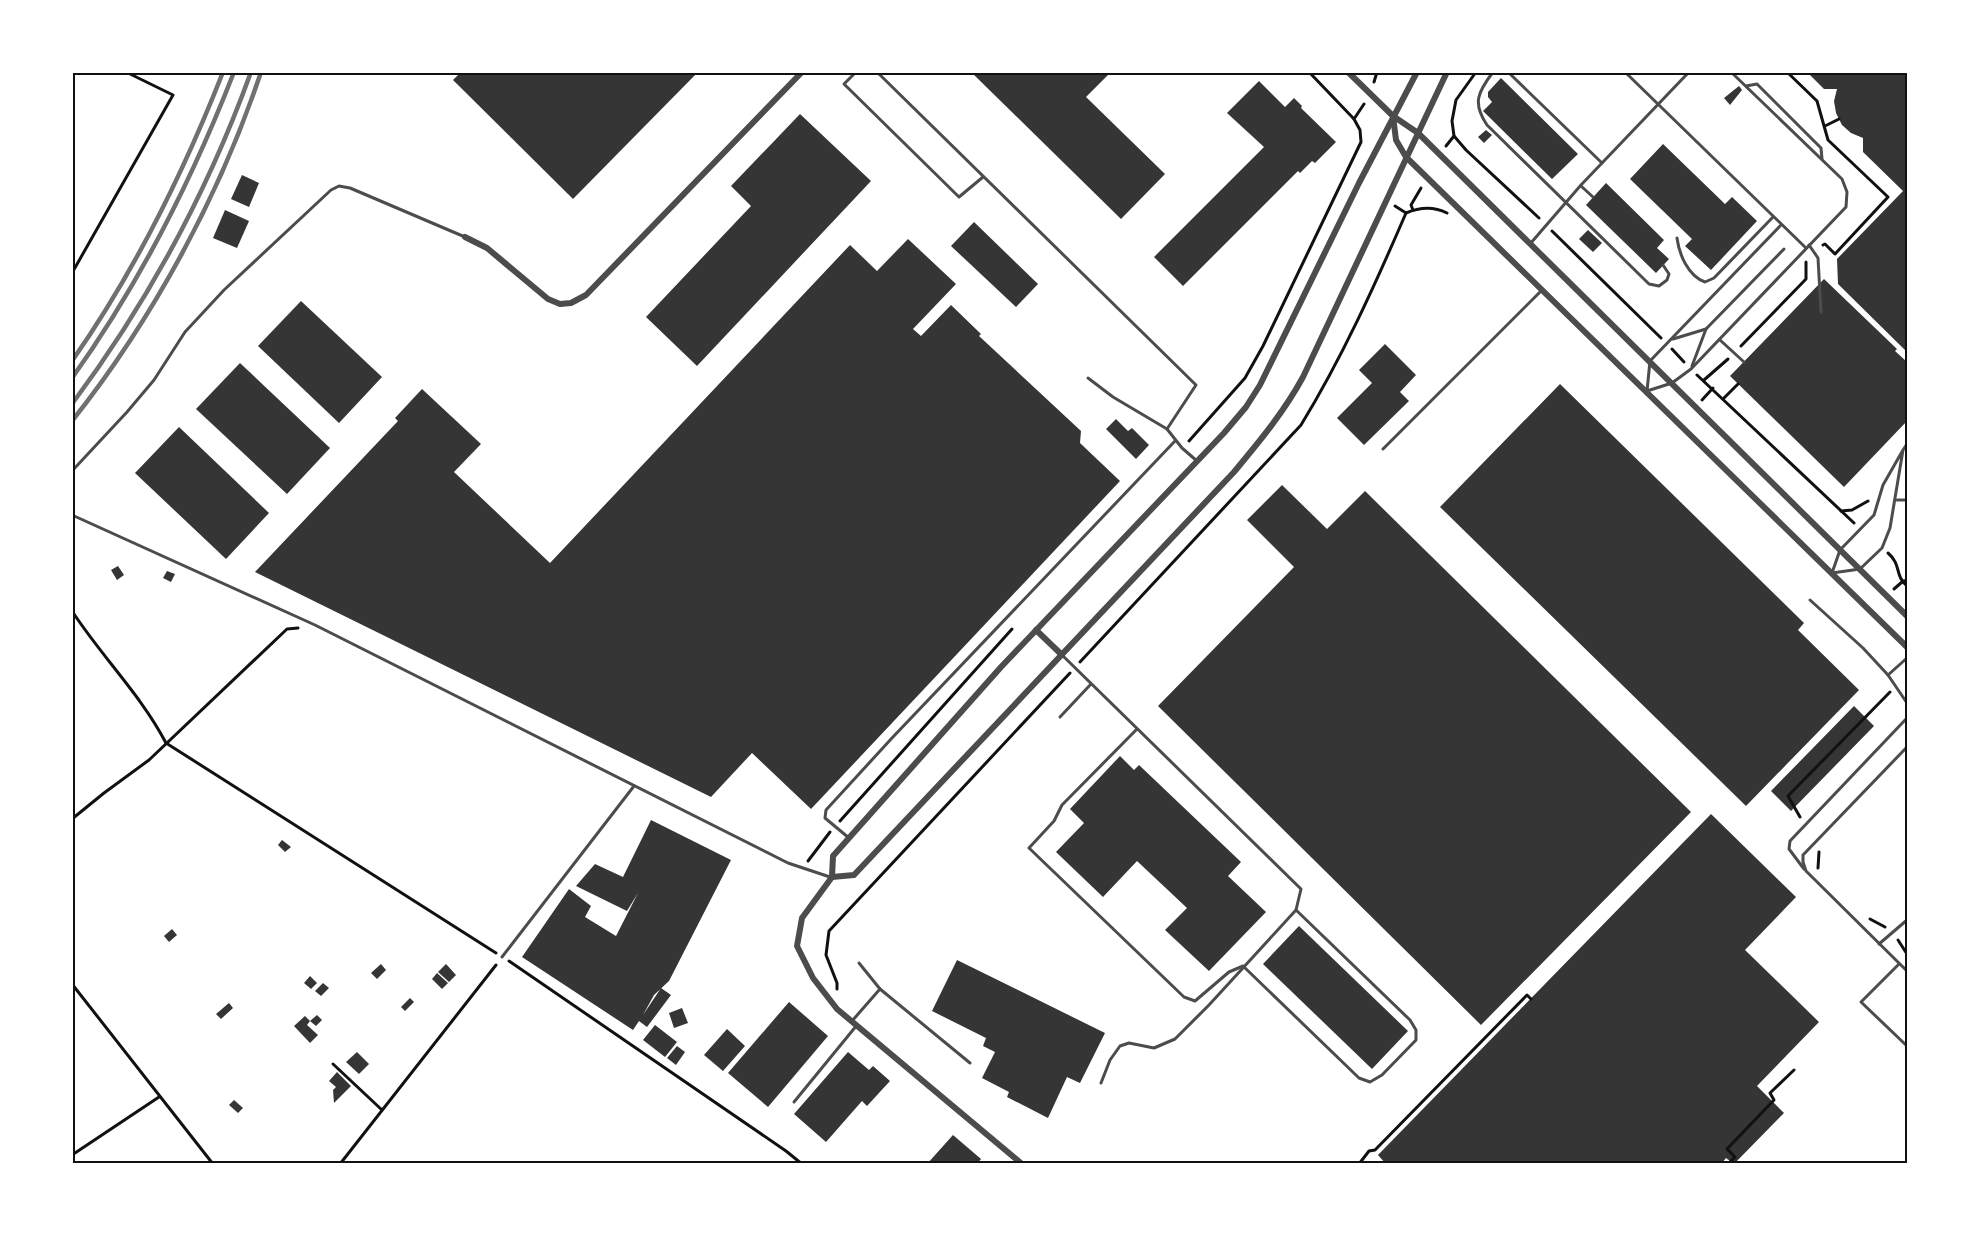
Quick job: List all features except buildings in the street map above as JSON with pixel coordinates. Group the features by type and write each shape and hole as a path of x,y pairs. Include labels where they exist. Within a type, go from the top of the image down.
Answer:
{"street":[{"path":"465,237 487,248 548,299 560,304 571,303 586,296 802,72"},
{"path":"1348,72 1393,116 1418,133 1907,616"},
{"path":"1022,1164 837,1009 813,978 797,946 801,918 832,877 832,856 1001,666 1246,408 1260,386 1417,72"},
{"path":"832,877 854,875 1234,472 1284,409 1303,377 1447,72"},
{"path":"1393,116 1396,140 1406,157 1907,647"},
{"path":"1036,630 1062,655"}],"lane":[{"path":"856,72 844,84 959,197 983,177"},
{"path":"876,72 1196,385 1167,429"},
{"path":"1508,72 1602,163"},
{"path":"1625,72 1773,217 1816,253 1821,312"},
{"path":"1530,244 1581,185 1660,105 1689,72"},
{"path":"1731,72 1842,179 1847,192 1846,207 1691,369 1672,383 1647,391 1650,361 1782,225"},
{"path":"1492,73 1478,99 1481,117 1487,125 1649,284 1659,286 1667,280 1669,274 1663,265"},
{"path":"1746,86 1757,84 1821,148 1822,160"},
{"path":"1581,185 1593,197"},
{"path":"72,471 154,380 185,332 224,290 331,190 339,186 350,188 465,237"},
{"path":"1677,238 1683,259 1697,280 1705,282 1714,278 1773,217"},
{"path":"1691,369 1706,329 1784,249"},
{"path":"1383,449 1542,289"},
{"path":"1671,339 1706,329"},
{"path":"1720,340 1744,362"},
{"path":"1088,378 1113,397 1167,429 1175,441 1197,461"},
{"path":"849,838 825,818 826,810 1175,441"},
{"path":"1904,450 1890,528 1882,548 1860,569 1832,573 1840,550 1874,515 1881,491 1907,444"},
{"path":"1896,500 1907,500"},
{"path":"72,515 315,625 788,863 832,877"},
{"path":"1810,600 1863,648 1888,675 1907,703"},
{"path":"1062,655 1301,889 1296,910 1175,1039 1154,1048 1129,1043 1120,1046 1110,1060 1101,1083"},
{"path":"1888,675 1907,658"},
{"path":"1060,717 1090,684"},
{"path":"1907,718 1790,841 1789,849 1806,871 1907,971"},
{"path":"1137,729 1062,805 1054,821 1029,848 1184,997 1195,1000 1229,972 1243,966"},
{"path":"1806,871 1803,855 1907,747"},
{"path":"502,957 634,786"},
{"path":"1243,966 1359,1078 1370,1082 1382,1075 1416,1040 1416,1030 1410,1020 1296,910"},
{"path":"1879,944 1907,920"},
{"path":"859,963 880,989 970,1063"},
{"path":"1899,964 1861,1002 1907,1046"},
{"path":"794,1102 880,989"}],"path":[{"path":"72,273 173,95 126,72"},
{"path":"1309,72 1354,119"},
{"path":"1704,380 1735,353 1806,279 1805,263 1825,244 1835,254 1888,197 1828,140 1817,101 1787,72"},
{"path":"1824,126 1839,119"},
{"path":"1724,398 1738,384"},
{"path":"1841,511 1859,507 1881,491"},
{"path":"1902,582 1907,580"},
{"path":"72,611 87,634 133,689 152,716 166,743 502,957 802,1164"},
{"path":"72,819 149,760 287,629 315,625"},
{"path":"1900,942 1907,954"},
{"path":"340,1164 502,957"},
{"path":"72,984 213,1164"},
{"path":"1420,1105 1527,995 1530,999"},
{"path":"1458,1065 1483,1040 1486,1044"},
{"path":"333,1064 382,1110"},
{"path":"1728,1164 1734,1157 1727,1149 1774,1100 1770,1093 1794,1070"},
{"path":"1359,1164 1369,1151 1375,1150 1448,1077 1451,1080"},
{"path":"72,1155 159,1096"},
{"path":"1759,1108 1763,1111"},
{"path":"1375,1150 1408,1117 1411,1121"},
{"path":"1740,1127 1744,1131"}],"railway":[{"path":"72,361 117,292 156,221 191,148 223,72"},
{"path":"72,378 120,305 163,230 201,152 234,72"},
{"path":"72,404 126,326 174,244 216,160 251,72"},
{"path":"72,421 130,341 182,254 226,164 261,72"}]}
